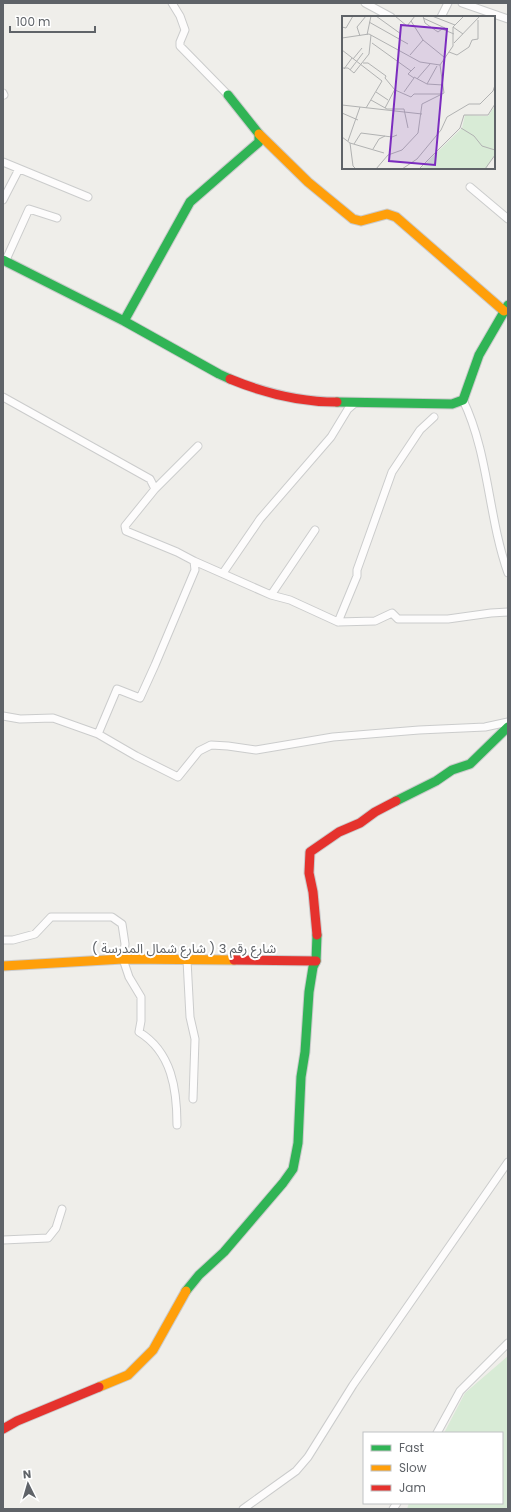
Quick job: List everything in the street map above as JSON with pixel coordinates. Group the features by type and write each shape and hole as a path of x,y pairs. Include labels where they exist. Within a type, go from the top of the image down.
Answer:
{"street":[{"path":"172,3 186,30 180,42 180,46 228,95 259,134 308,182 353,219 361,221 387,214 396,217 506,308 479,355 463,400 470,414 474,429 490,494 498,540 508,573"},
{"path":"364,3 389,16"},
{"path":"442,16 448,3"},
{"path":"462,3 508,19"},
{"path":"124,321 190,202 259,142 259,134"},
{"path":"3,162 88,197"},
{"path":"3,200 19,169"},
{"path":"470,187 508,219"},
{"path":"57,218 29,208 4,261 124,321 219,374 247,386 294,399 323,402 452,404 463,400"},
{"path":"3,397 150,479 155,489"},
{"path":"223,573 260,519 331,437 348,409 356,402"},
{"path":"338,622 357,576 360,563 392,472 420,430 434,417"},
{"path":"198,446 155,489 124,526 126,530 271,595 290,600 338,622 375,621 392,613 398,619 448,619 508,612"},
{"path":"271,595 315,530"},
{"path":"98,734 117,690 140,698 156,665 195,570 194,561"},
{"path":"3,716 20,719 53,718 98,734 136,756 178,777 199,751 212,745 256,750 333,737 419,730 485,727 508,722"},
{"path":"3,1429 17,1421 128,1375 153,1350 189,1287 199,1275 224,1252 283,1183 293,1169 298,1143 301,1077 305,1052 310,992 313,967 316,961 317,933 313,892 309,873 310,852 339,832 360,823 375,812 436,781 452,770 470,764 508,727"},
{"path":"3,940 12,940 35,934 51,917 112,918 122,924 125,944 123,959 129,976 141,997 140,1032 156,1046 170,1071 176,1091 177,1125"},
{"name":"شارع رقم 3 ( شارع شمال المدرسة )","path":"3,966 123,959 316,961"},
{"path":"187,960 190,1017 195,1039 193,1099"},
{"path":"243,1509 296,1471 308,1457 353,1385 508,1162"},
{"path":"3,1240 48,1238 56,1228 62,1209"},
{"path":"438,1432 460,1391 508,1343"}],"green space":[{"path":"508,1356 508,1509 407,1509 409,1504 503,1504 503,1432 445,1432 465,1393"}],"traffic: fast":[{"path":"124,321 190,202 259,142 259,134 228,95"},
{"path":"3,260 124,321 230,379"},
{"path":"337,402 452,404 463,400 479,355 508,305"},
{"path":"396,801 436,781 452,770 470,764 508,727"},
{"path":"186,1291 199,1275 224,1252 283,1183 293,1169 298,1143 301,1077 305,1052 309,992 313,967 316,961 317,935"}],"traffic: slow":[{"path":"259,134 308,182 353,219 361,221 387,214 396,217 504,311"},
{"path":"3,966 123,959 234,960"},
{"path":"99,1387 128,1375 153,1350 186,1291"}],"traffic: jam":[{"path":"230,379 282,396 323,402 337,402"},
{"path":"317,935 313,892 309,873 310,852 339,832 360,823 375,812 396,801"},
{"path":"234,960 316,961"},
{"path":"3,1429 17,1421 99,1387"}]}
